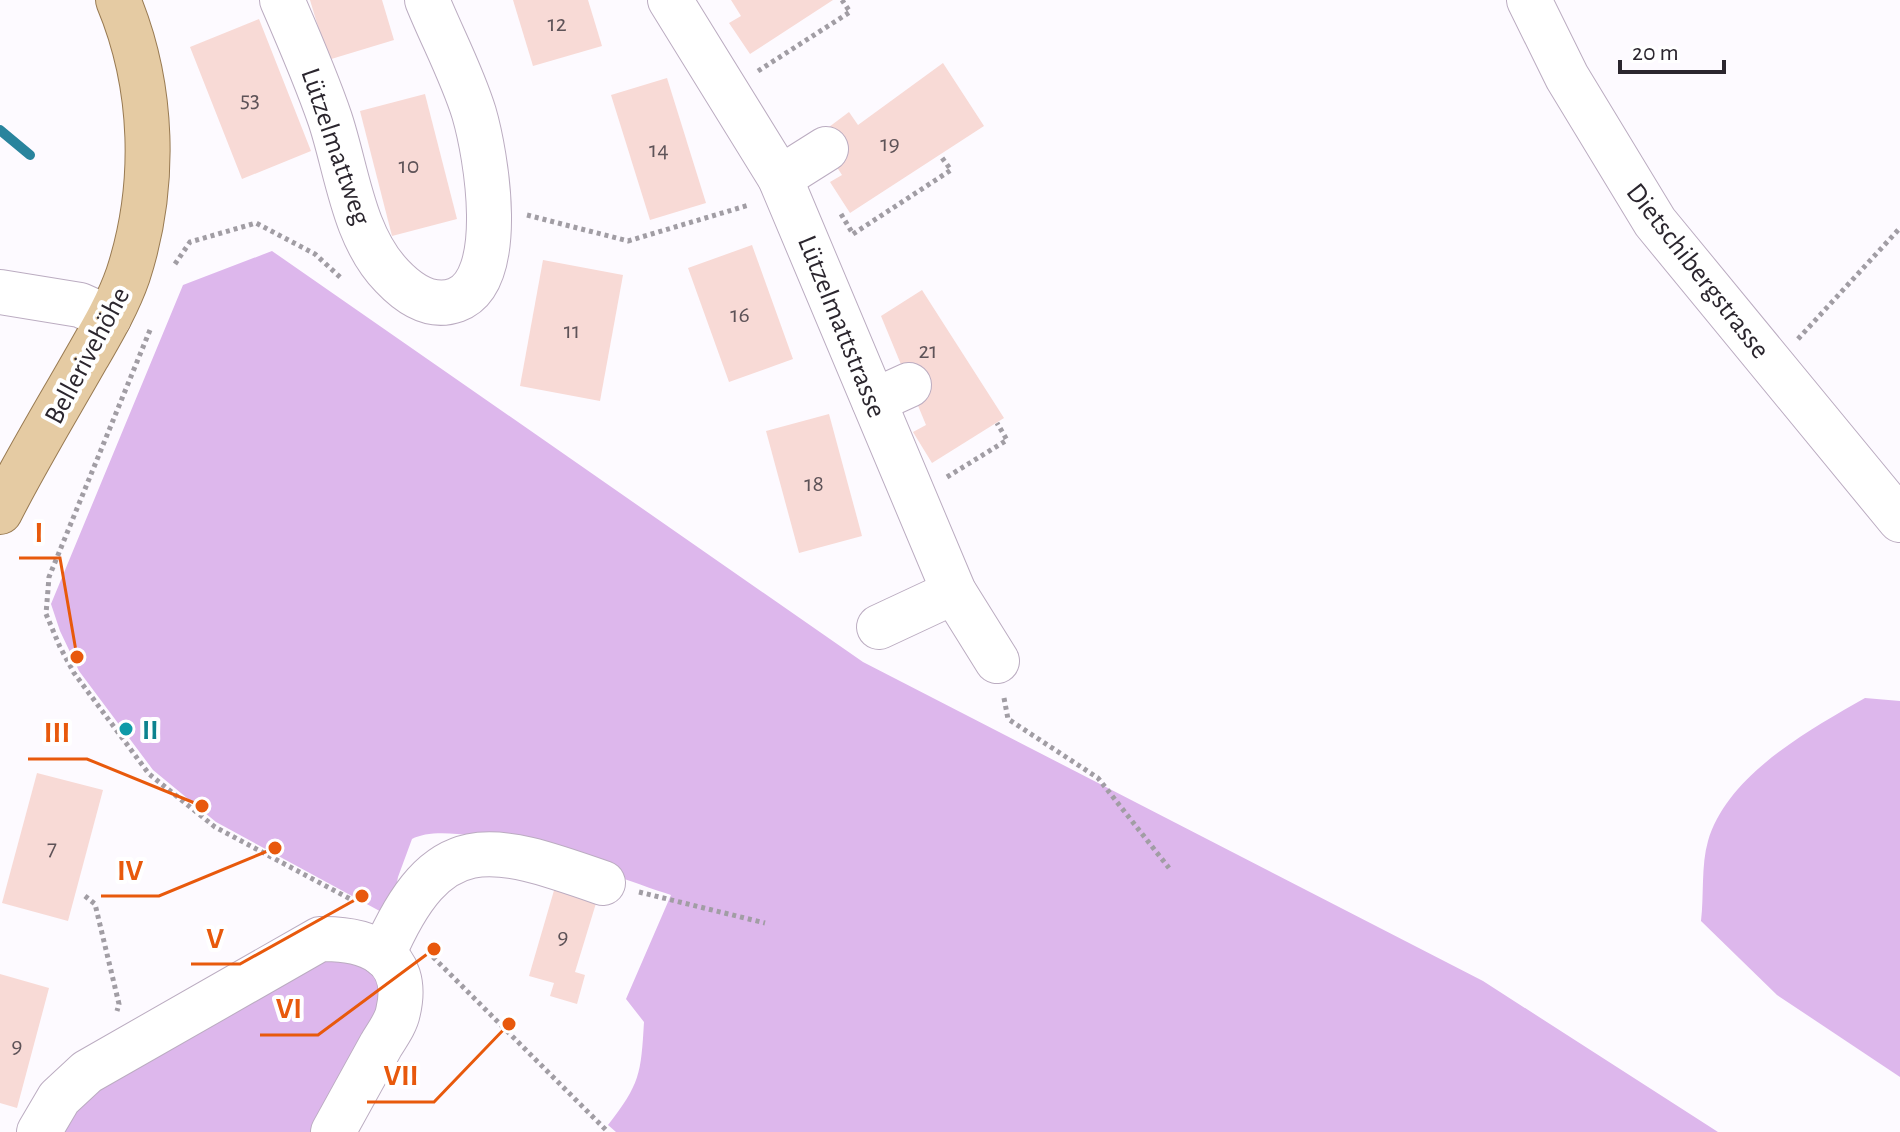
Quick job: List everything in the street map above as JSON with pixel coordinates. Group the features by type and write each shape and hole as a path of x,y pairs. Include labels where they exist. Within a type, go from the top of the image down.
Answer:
{"main road":[{"name":"Bellerivehöhe","path":"0,512 12,461 124,320 128,276 143,213 148,153 142,79 118,0"}],"street":[{"name":"Lützelmattweg","path":"282,0 330,120 361,226 390,274 412,294 432,303 467,295 481,278 488,244 488,205 484,148 473,109 427,0"},
{"name":"Dietschibergstrasse","path":"1529,0 1567,77 1655,222 1900,520"},
{"name":"Lützelmattstrasse","path":"689,7 768,190 816,258 892,393 913,499 954,592 997,661"},
{"path":"768,190 826,149"},
{"path":"0,292 80,305 124,320"},
{"path":"879,627 954,592"},
{"path":"333,1132 398,1014 400,990 392,963 390,939 420,886 437,870 472,854 503,853 532,858 603,883"},
{"path":"39,1132 59,1098 87,1072 129,1045 320,939 350,938 374,946 390,939"}],"path":[{"path":"753,74 850,12 842,0"},
{"path":"816,258 951,170 940,155"},
{"path":"488,205 628,241 768,190"},
{"path":"173,267 190,242 256,223 315,254 335,270 349,289"},
{"path":"1773,366 1900,228"},
{"path":"124,320 151,328 49,577 46,614 74,673 149,774 215,827 390,939 409,932 608,1132"},
{"path":"913,499 1007,440 997,423"},
{"path":"997,661 1008,719 1098,778 1169,868"},
{"path":"603,883 765,923"},
{"path":"85,896 95,904 119,1004 115,1022 129,1045"}],"shaded area":[{"path":"272,251 863,662 1483,981 1718,1132 616,1132 608,1125 633,1088 640,1067 643,1040 644,1022 626,999 671,895 539,851 465,835 434,834 412,839 398,877 391,913 387,915 216,822 153,770 79,671 60,631 51,604 183,285"},
{"path":"1865,698 1900,701 1900,1077 1777,995 1701,921 1708,841 1718,817 1733,795 1751,775 1796,740"},
{"path":"330,950 375,970 382,998 320,1132 55,1132 86,1091"}],"building":[{"path":"310,0 382,0 394,40 328,60"},
{"path":"513,0 588,0 602,46 533,66"},
{"path":"731,0 833,0 750,54 729,23 741,16"},
{"path":"259,19 311,151 242,179 190,47"},
{"path":"943,63 984,126 850,213 830,182 842,175 817,136 849,112 858,125"},
{"path":"667,78 706,203 650,220 611,95"},
{"path":"425,94 457,219 392,236 360,111"},
{"path":"752,245 793,359 729,382 688,268"},
{"path":"543,260 623,275 600,401 520,386"},
{"path":"922,290 1004,418 932,463 913,432 926,425 881,316"},
{"path":"829,414 862,536 799,553 766,431"},
{"path":"37,773 103,790 68,921 2,903"},
{"path":"555,887 597,900 575,972 585,975 577,1004 550,996 554,983 529,976"},
{"path":"0,974 49,988 17,1108 0,1103"}],"waterway":[{"path":"0,130 30,155"}],"place":[{"name":"I","path":"77,657"},
{"name":"II","path":"126,729"},
{"name":"III","path":"202,806"},
{"name":"IV","path":"275,848"},
{"name":"V","path":"362,896"},
{"name":"VI","path":"434,949"},
{"name":"VII","path":"509,1024"}]}
